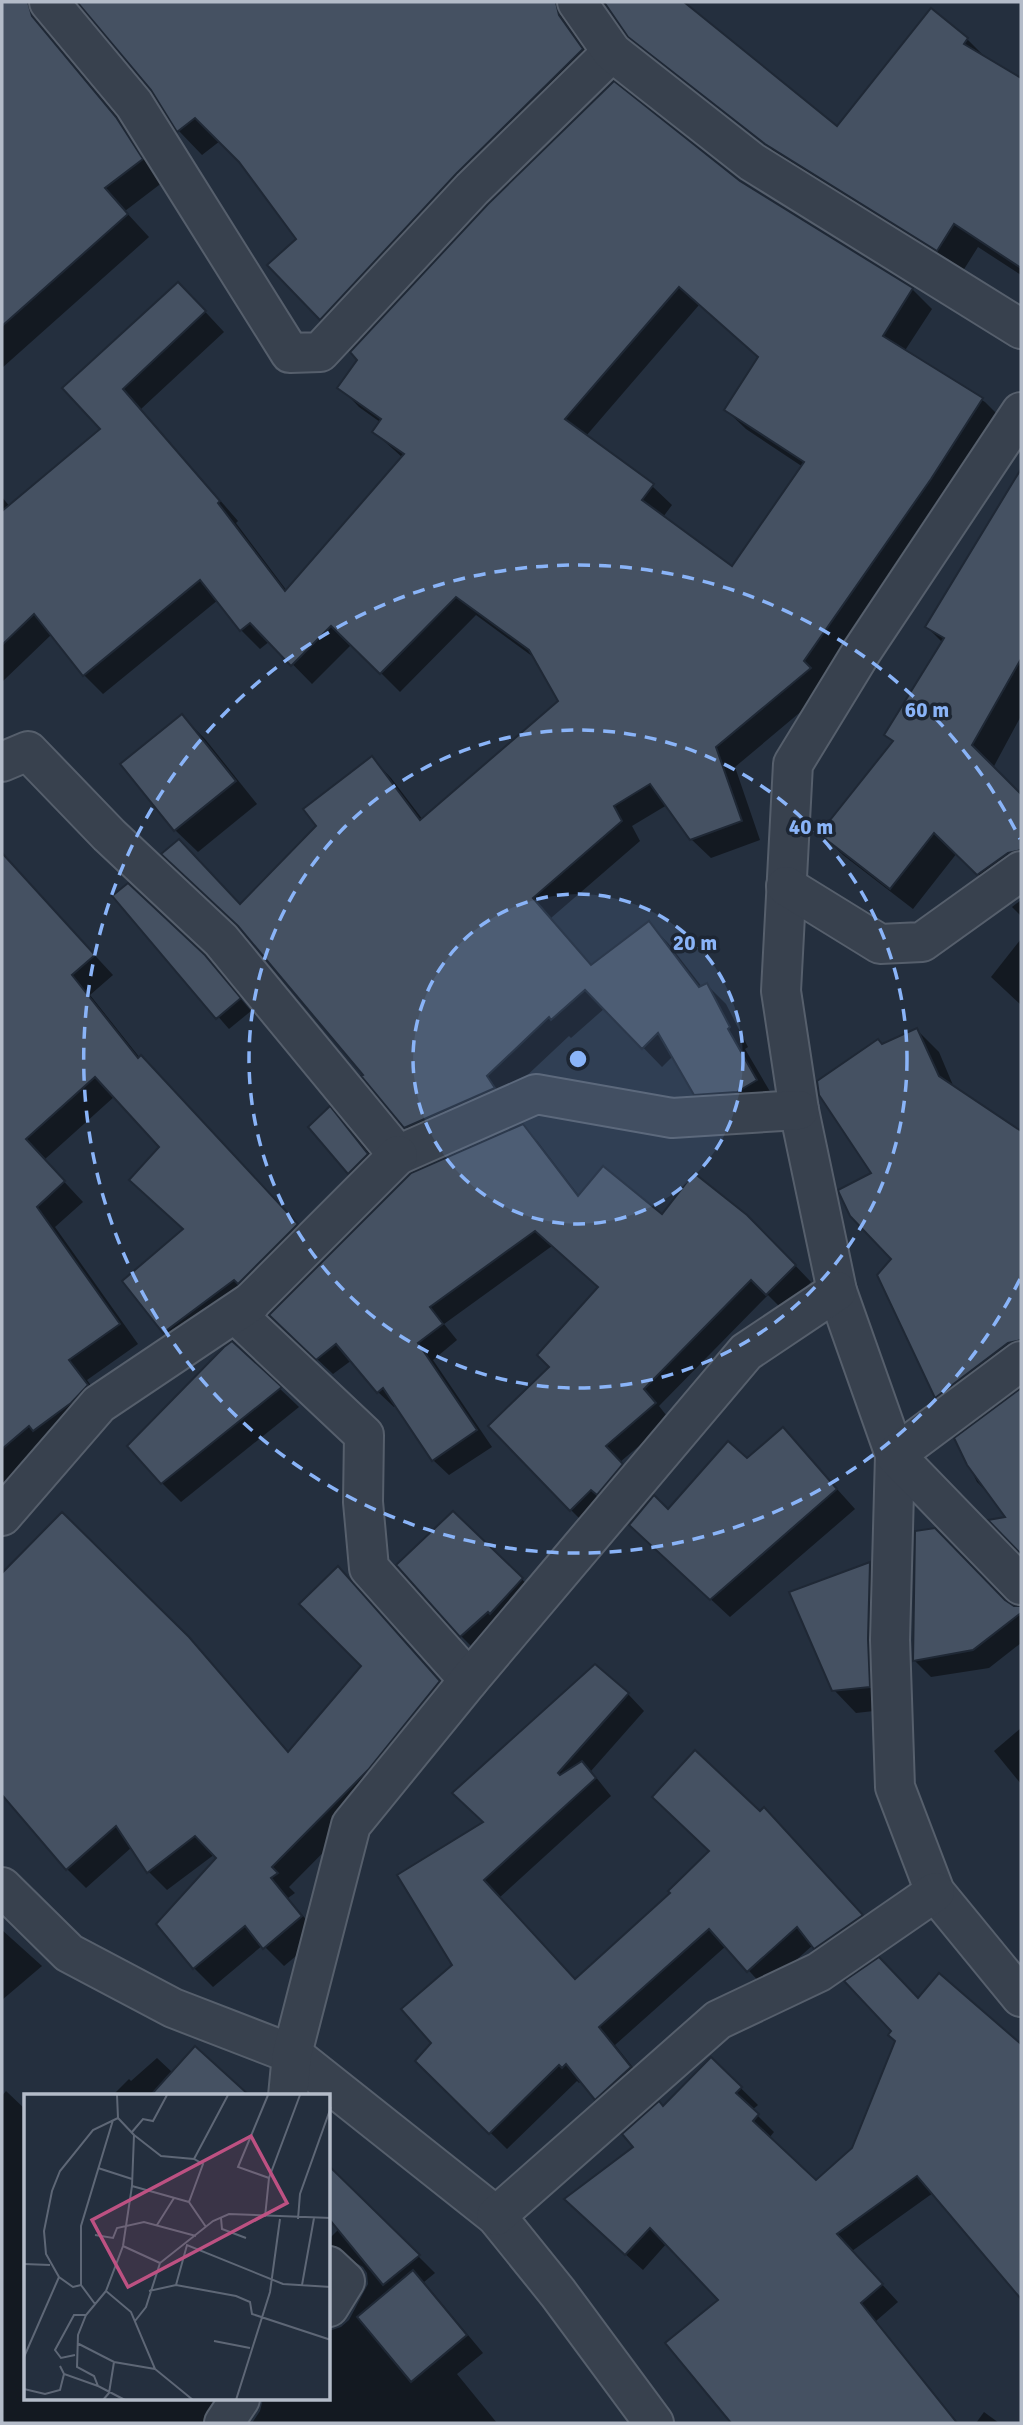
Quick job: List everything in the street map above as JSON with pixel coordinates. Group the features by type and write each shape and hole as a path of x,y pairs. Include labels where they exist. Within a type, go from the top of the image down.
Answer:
{"street":[{"path":"49,2 134,104 290,353 320,352 472,189 612,52"},
{"path":"577,2 612,52 752,162 1021,329"},
{"path":"1021,412 862,651 793,764 781,991 799,1110 836,1290 895,1455 890,1640 895,1787 935,1892 1021,1997"},
{"path":"2,762 28,751 110,835 221,940 398,1155"},
{"path":"786,886 880,944 922,942 1021,871"},
{"path":"2,1516 99,1404 251,1302 398,1155 536,1094 672,1118 799,1110"},
{"path":"288,2094 292,2054 351,1825 468,1679 746,1352 836,1290"},
{"path":"251,1302 241,1319 364,1435 363,1502 369,1568 468,1679"},
{"path":"895,1455 1021,1361"},
{"path":"895,1455 1021,1585"},
{"path":"2,1887 69,1953 173,2008 292,2054 496,2216 558,2293 654,2423"},
{"path":"496,2216 718,2020 819,1972 935,1892"},
{"path":"331,2268 345,2281 331,2304"},
{"path":"224,2423 239,2400"}],"building":[{"path":"2,2 28,2 32,16 116,117 143,159 105,188 128,214 2,326"},
{"path":"77,2 556,2 559,15 583,49 456,174 320,320 267,265 296,239 239,162 195,118 177,132 151,90"},
{"path":"604,2 684,2 837,126 931,8 968,38 964,44 1021,78 1021,268 954,224 937,251 765,144 628,37"},
{"path":"614,81 740,181 913,288 883,336 983,398 931,479 804,661 811,668 716,747 742,821 690,840 650,784 614,806 622,821 533,898 591,965 649,921 699,987 707,983 730,1027 728,1029 757,1080 737,1092 694,1095 658,1033 642,1049 585,990 551,1020 549,1017 487,1076 495,1088 404,1128 238,926 161,854 179,839 240,904 316,826 303,809 372,756 420,820 558,701 529,650 456,597 380,674 331,626 291,666 250,623 240,631 200,580 83,676 34,614 2,645 2,511 100,429 62,388 178,282 206,311 123,389 220,501 218,503 285,591 404,454 372,432 381,419 337,388 357,360 350,352 488,204","holes":["679,287 758,357 724,410 804,462 732,566 642,500 654,484 565,419"]},
{"path":"1021,469 1021,659 972,745 1021,794 1021,850 1008,853 977,875 934,833 890,889 819,834 893,741 884,735 944,638 925,627"},
{"path":"182,714 236,781 174,831 120,764"},
{"path":"2,853 95,955 72,975 138,1058 141,1055 298,1224 238,1284 234,1280 163,1333 122,1281 183,1229 129,1180 159,1147 95,1077 26,1139 65,1181 37,1207 120,1324 69,1360 88,1385 71,1403 33,1431 29,1426 2,1449"},
{"path":"128,883 205,955 241,998 216,1019 112,896"},
{"path":"917,1028 939,1076 1021,1131 1021,1340 1008,1343 935,1398 877,1275 891,1259 850,1216 838,1190 871,1173 819,1095 817,1081 878,1039 882,1044"},
{"path":"330,1106 368,1154 348,1174 308,1127"},
{"path":"523,1124 578,1196 603,1166 662,1214 694,1173 747,1215 796,1265 766,1295 751,1280 644,1389 656,1403 606,1446 623,1464 597,1495 591,1490 570,1511 488,1426 549,1367 537,1355 598,1287 535,1231 430,1307 443,1324 418,1343 477,1430 432,1461 383,1388 377,1393 336,1344 316,1360 269,1315 411,1173"},
{"path":"232,1341 282,1387 161,1484 127,1446"},
{"path":"1021,1388 1021,1554 988,1520 1005,1517 967,1465 954,1438"},
{"path":"783,1427 837,1489 710,1600 629,1525 654,1495 668,1509 728,1441 747,1458"},
{"path":"453,1511 523,1578 490,1614 488,1612 460,1637 396,1565"},
{"path":"62,1512 189,1637 288,1752 361,1666 299,1604 338,1566 440,1681 369,1769 272,1867 278,1873 271,1878 302,1916 263,1949 245,1926 193,1969 156,1924 216,1858 195,1836 147,1873 116,1826 66,1870 2,1795 2,1573"},
{"path":"935,1528 1005,1600 1014,1606 1021,1606 1021,1613 973,1650 913,1661 915,1531"},
{"path":"870,1562 870,1687 832,1691 789,1592"},
{"path":"595,1664 629,1693 558,1773 560,1775 582,1761 596,1778 484,1880 575,1979 670,1893 668,1891 709,1851 652,1797 695,1750 760,1811 764,1807 863,1915 814,1949 797,1927 747,1972 709,1929 599,2027 631,2067 595,2100 566,2064 562,2068 559,2065 489,2134 415,2061 431,2043 401,2009 452,1965 397,1875 483,1822 452,1793"},
{"path":"879,1957 918,1998 939,1973 1021,2044 1021,2299 917,2176 837,2234 883,2284 861,2303 957,2423 731,2423 665,2343 718,2300 650,2228 625,2255 564,2199 633,2147 622,2134 659,2101 663,2106 711,2057 742,2087 736,2093 759,2114 753,2121 816,2180 852,2148 895,2041 888,2035 891,2031 844,1981"},
{"path":"195,2046 248,2094 152,2094"},
{"path":"331,2168 420,2255 383,2285 331,2221"},
{"path":"413,2270 467,2335 411,2382 357,2317"}]}
